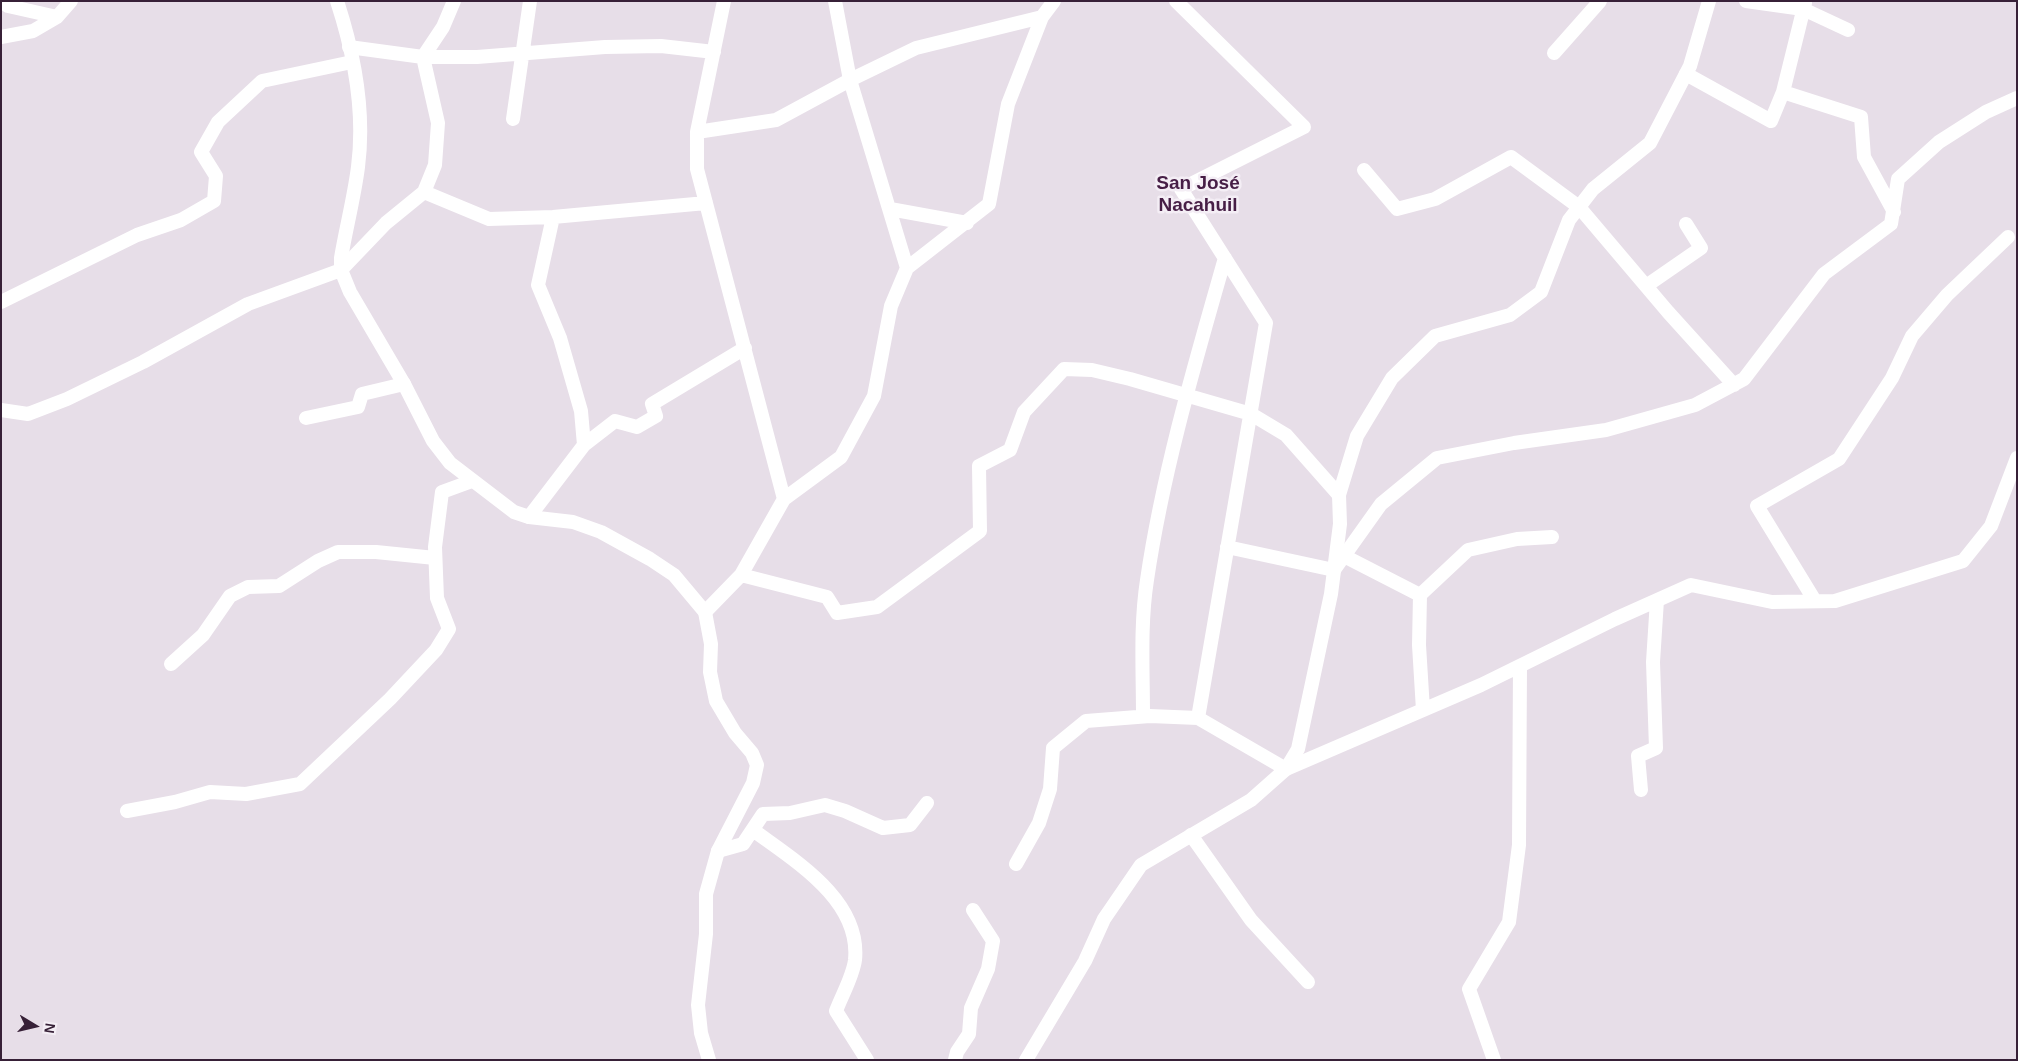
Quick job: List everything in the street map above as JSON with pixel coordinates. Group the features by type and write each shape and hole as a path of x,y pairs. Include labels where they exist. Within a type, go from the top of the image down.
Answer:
{"street":[{"path":"1,38 33,31 57,17 71,1"},
{"path":"337,1 349,47 358,97 360,146 358,168 341,258 341,270 350,292 404,384 432,442 450,463 514,512 529,517 573,522 601,532 650,559 674,575 705,612 711,644 710,672 716,701 735,734 752,753 757,765 753,783 718,851 706,894 706,934 698,1005 702,1033 709,1060"},
{"path":"1,410 28,414 68,399 143,362 248,304 341,270 386,223 424,192 435,164 438,123 423,57 443,27 454,1"},
{"path":"513,119 530,1"},
{"path":"724,1 697,132 697,169 784,499"},
{"path":"835,1 850,80 908,268"},
{"path":"705,612 741,575 784,499 842,457 874,396 891,306 908,268 989,204 1008,104 1042,17 1054,1"},
{"path":"1176,1 1304,127 1180,189 1266,323 1198,718"},
{"path":"1554,53 1600,1"},
{"path":"1026,1060 1085,961 1104,919 1141,865 1251,800 1286,769 1298,749 1334,570 1340,524 1339,495 1357,436 1392,378 1435,336 1510,315 1542,292 1569,220 1593,189 1650,143 1686,74 1709,1"},
{"path":"1746,1 1804,5 1848,30"},
{"path":"1,2 8,6 57,17"},
{"path":"1686,74 1770,121 1783,92 1804,5"},
{"path":"697,132 776,120 850,80 916,48 1042,17"},
{"path":"349,47 423,57 477,58 606,47 661,46 714,52"},
{"path":"1,302 137,235 181,220 214,201 216,176 201,152 218,122 262,81 352,62"},
{"path":"1783,92 1861,117 1864,157 1894,212"},
{"path":"1334,570 1381,504 1437,458 1514,443 1606,430 1695,405 1744,379 1824,274 1891,224 1898,180 1939,142 1986,112 2017,98"},
{"path":"1364,170 1397,209 1435,199 1512,157 1579,207 1734,385"},
{"path":"424,192 489,219 553,217 706,203"},
{"path":"890,209 967,223"},
{"path":"553,217 538,285 560,338 581,411 584,445"},
{"path":"1646,286 1701,248 1686,224"},
{"path":"1815,601 1757,506 1839,459 1892,378 1912,336 1947,295 2008,237"},
{"path":"1143,716 1141,644 1147,581 1171,459 1225,258"},
{"path":"529,517 584,445 614,421 637,427 656,416 652,404 745,348"},
{"path":"741,575 827,596 837,613 877,607 980,531 979,466 1010,450 1024,412 1064,369 1092,370 1251,414 1286,434 1339,495"},
{"path":"306,418 358,407 362,394 404,384"},
{"path":"1286,769 1520,666 1691,585 1772,602 1835,601 1963,561 1991,526 2017,458"},
{"path":"127,811 175,802 210,792 246,794 300,784 390,699 436,650 449,629 436,598 435,558 442,492 472,481"},
{"path":"1423,710 1419,645 1420,595 1468,550 1517,539 1552,537"},
{"path":"1227,547 1334,570"},
{"path":"171,664 203,634 230,596 248,587 280,586 318,561 338,552 376,552 435,558"},
{"path":"1344,556 1420,595"},
{"path":"1640,790 1638,756 1656,748 1653,662 1657,600"},
{"path":"1494,1060 1469,989 1509,922 1519,846 1520,666"},
{"path":"1016,864 1038,822 1050,790 1053,748 1086,721 1143,716 1198,718 1286,769"},
{"path":"718,851 743,844 763,814 790,813 825,805 845,811 883,828 910,825 927,802"},
{"path":"753,830 812,874 845,912 855,937 855,962 836,1011 867,1060"},
{"path":"1191,835 1251,920 1308,982"},
{"path":"955,1060 957,1052 969,1034 971,1008 988,970 993,941 974,910"}],"district":[{"name":"San José Nacahuil","path":"1198,195"}]}
